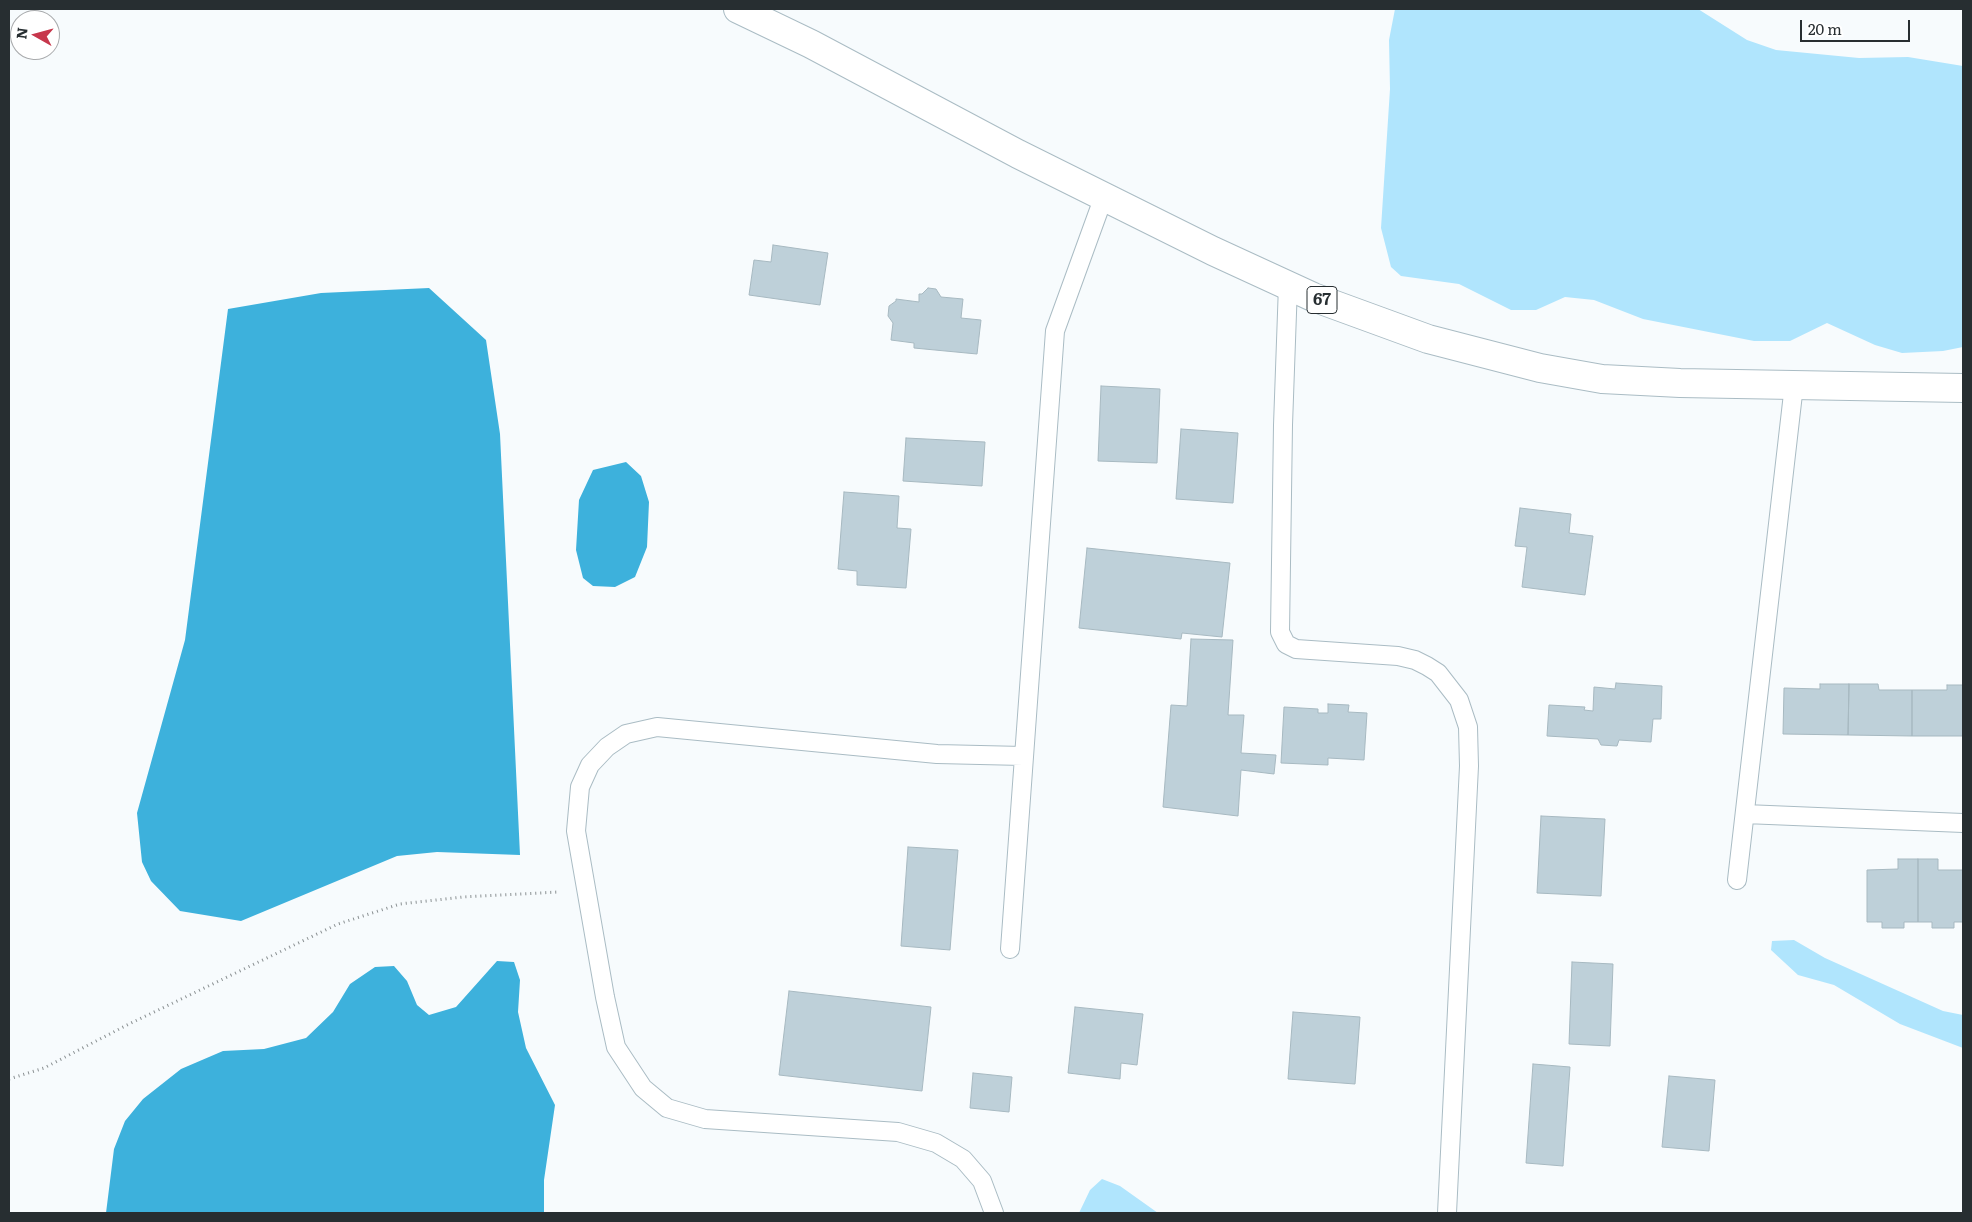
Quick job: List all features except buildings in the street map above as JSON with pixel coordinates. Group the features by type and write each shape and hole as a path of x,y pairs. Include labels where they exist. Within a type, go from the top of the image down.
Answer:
{"main road":[{"name":"67","path":"738,9 811,44 1018,154 1288,285 1314,297 1428,339 1540,368 1602,379 1680,383 1963,388"}],"lane":[{"path":"1010,949 1055,330 1104,196"},
{"path":"1288,285 1283,424 1280,632 1286,644 1296,649 1398,656 1415,660 1427,666 1438,672 1459,700 1468,727 1469,766 1447,1213"},
{"path":"1737,880 1794,385"},
{"path":"994,1213 982,1181 963,1159 936,1143 898,1132 706,1119 667,1108 643,1088 616,1046 605,997 576,831 580,787 590,765 608,747 626,734 657,727 937,754 1023,756"},
{"path":"1745,814 1963,823"}],"path":[{"path":"9,1080 44,1068 138,1020 338,924 400,904 462,897 586,890"}],"shaded area":[{"path":"1395,9 1698,9 1747,40 1776,50 1859,58 1908,57 1963,66 1963,347 1943,351 1902,353 1875,345 1827,323 1790,341 1754,341 1643,319 1594,300 1565,297 1536,310 1511,310 1459,284 1401,276 1391,267 1381,228 1390,89 1389,40"},
{"path":"1794,940 1825,958 1943,1011 1963,1015 1963,1048 1900,1024 1834,985 1798,975 1771,950 1772,941"},
{"path":"1102,1179 1120,1186 1158,1213 1079,1213 1090,1190"}],"water":[{"path":"429,288 486,340 500,434 520,855 437,852 397,856 241,921 180,911 151,881 142,862 137,813 185,640 228,309 321,293"},
{"path":"626,462 641,476 649,502 647,547 635,577 615,587 593,586 583,578 576,550 579,500 593,470"},
{"path":"497,961 514,962 520,980 518,1012 526,1048 555,1105 544,1180 544,1213 106,1213 114,1149 125,1121 143,1099 181,1069 223,1051 264,1049 306,1038 333,1012 350,984 375,967 394,966 407,981 417,1005 429,1015 456,1007"}]}
